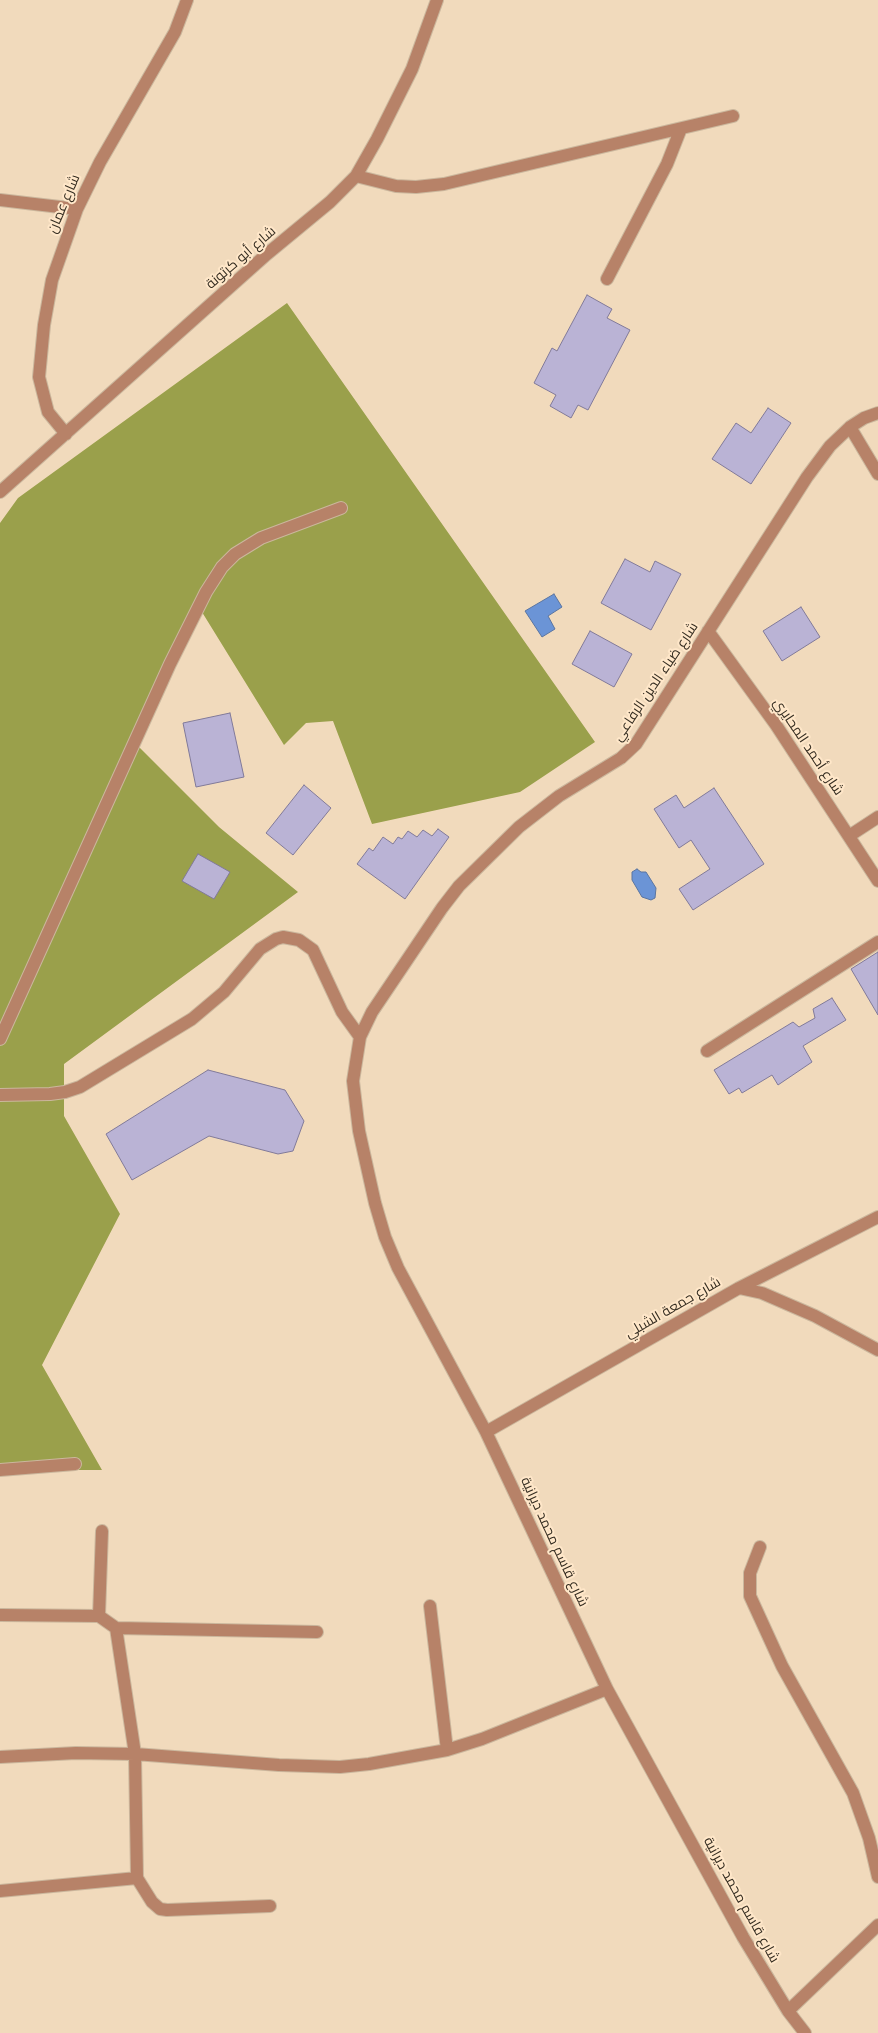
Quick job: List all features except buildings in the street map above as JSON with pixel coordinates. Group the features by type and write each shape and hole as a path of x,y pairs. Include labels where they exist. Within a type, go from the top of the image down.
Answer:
{"street":[{"name":"شارع عمان","path":"66,434 48,412 41,389 39,367 52,280 76,209 100,162 175,32 187,0"},
{"name":"شارع أبو كرتونة","path":"0,492 268,254 330,202 356,176 412,69 437,0"},
{"path":"356,176 396,186 416,187 444,184 733,116"},
{"path":"607,279 667,164 680,130"},
{"path":"0,200 76,209"},
{"name":"شارع ضياء الدين الرفاعي","path":"360,1037 377,1005 442,908 459,886 519,826 559,796 621,758 636,744 806,477 830,446 850,427 864,418 878,413"},
{"path":"850,427 878,474"},
{"path":"0,1039 170,664 206,592 222,567 235,554 261,538 341,508"},
{"name":"شارع أحمد المحايري","path":"708,631 771,718 878,881"},
{"path":"849,836 878,817"},
{"path":"0,1095 50,1094 80,1087 192,1019 224,992 260,949 283,937 299,940 313,950 336,1000 360,1037"},
{"path":"707,1051 878,942"},
{"name":"شارع قاسم محمد ديرانية","path":"360,1037 354,1072 354,1105 371,1185 385,1237 421,1312 486,1432 607,1690 743,1937 788,2011 805,2033"},
{"name":"شارع جمعة الشبلي","path":"486,1432 739,1288 878,1217"},
{"path":"739,1288 762,1293 815,1316 878,1350"},
{"path":"0,1470 75,1464"},
{"path":"99,1616 102,1531"},
{"path":"760,1547 750,1573 750,1596 782,1666 853,1793 869,1838 878,1877"},
{"path":"430,1606 447,1750"},
{"path":"0,1615 99,1616 116,1628 317,1632"},
{"path":"116,1628 135,1754 137,1878 149,1898 164,1910 270,1906"},
{"path":"0,1757 76,1753 135,1754 279,1765 340,1767 406,1760 482,1740 607,1690"},
{"path":"0,1890 137,1878"},
{"path":"788,2011 878,1925"}],"green space":[{"path":"287,303 595,742 520,792 372,824 333,721 306,723 284,745 197,604 139,747 219,827 298,892 64,1064 64,1116 120,1214 42,1365 102,1470 0,1470 0,523 18,498"}],"water":[{"path":"554,594 562,607 548,616 555,629 542,637 525,611"},
{"path":"637,869 641,872 646,872 656,888 655,898 651,900 642,897 632,880 632,872"}]}
